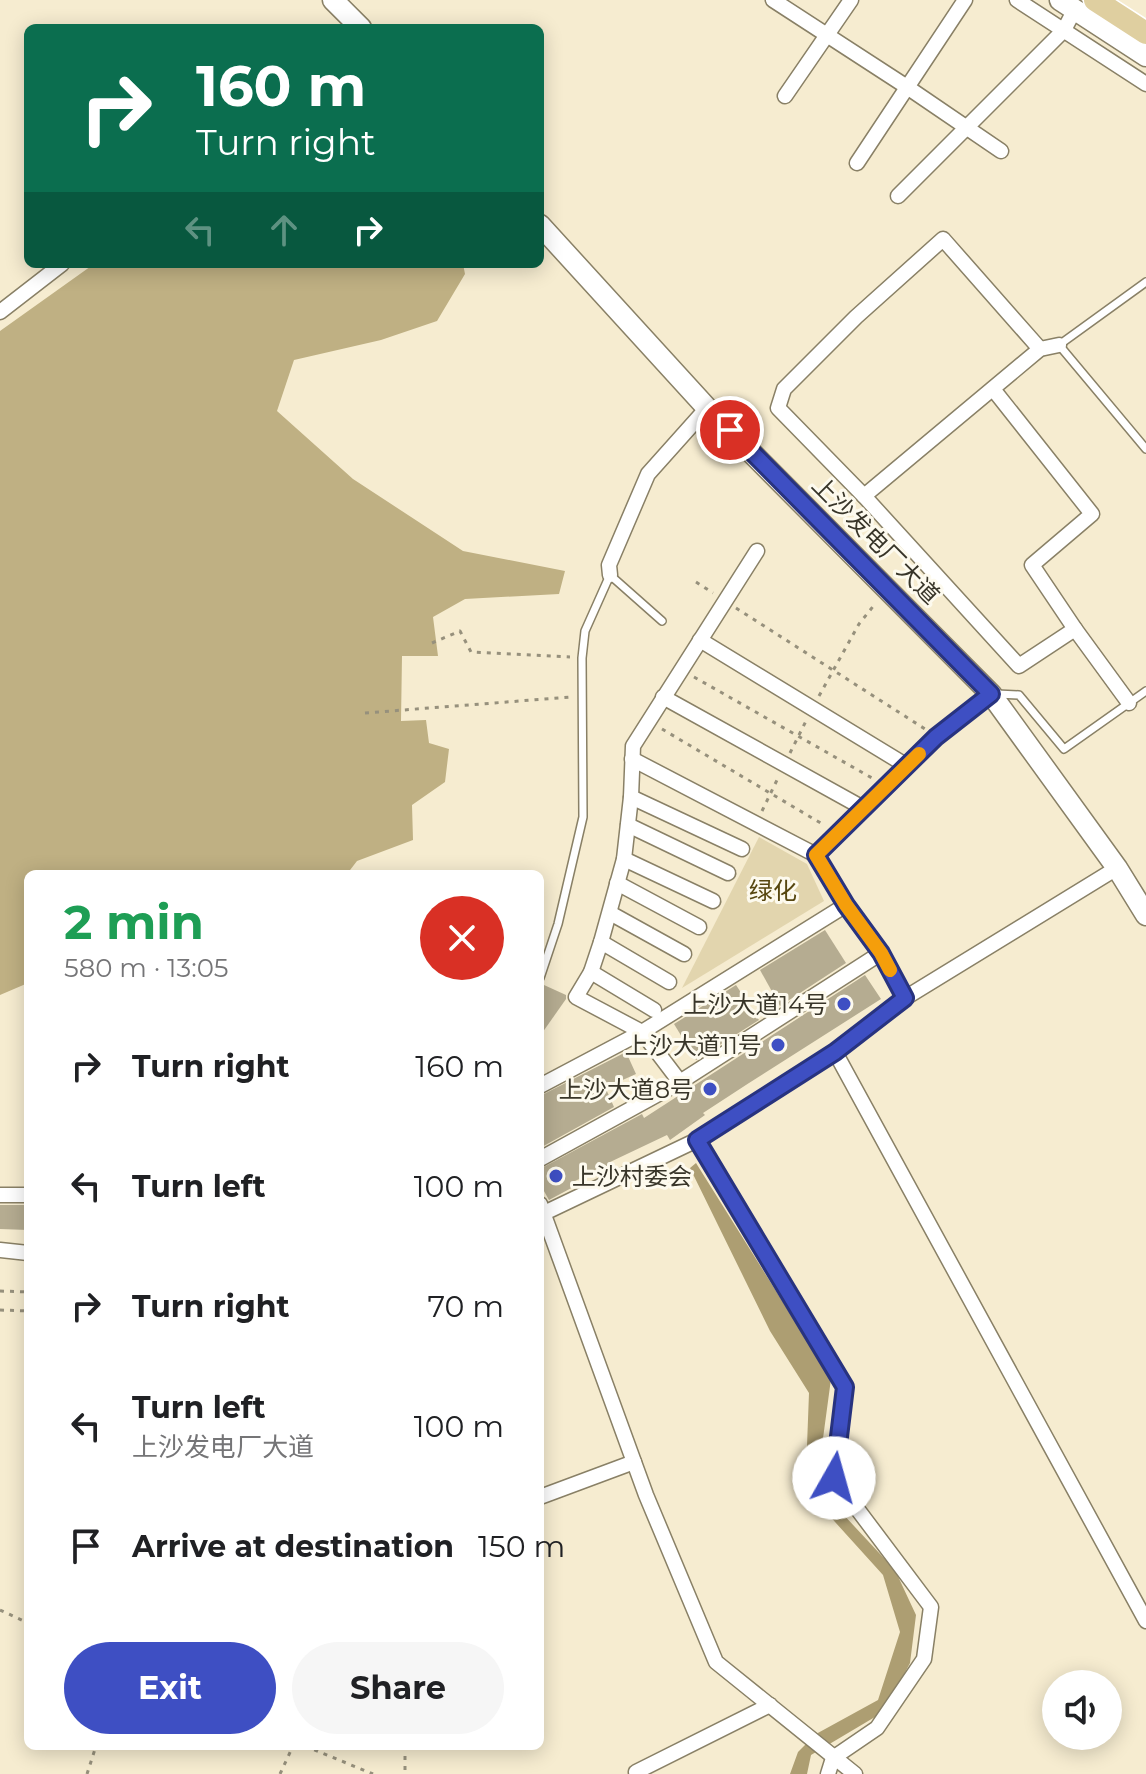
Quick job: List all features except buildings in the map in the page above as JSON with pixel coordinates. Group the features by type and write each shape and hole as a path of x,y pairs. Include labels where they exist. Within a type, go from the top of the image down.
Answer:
{"main road":[{"path":"333,0 357,24"},
{"path":"1076,3 1146,33"},
{"path":"1076,3 1146,56"},
{"name":"上沙发电厂大道","path":"544,229 707,408 991,694 1117,868 1146,915"}],"street":[{"path":"773,0 1001,151"},
{"path":"785,96 851,0"},
{"path":"857,163 965,0"},
{"path":"1017,0 1146,84"},
{"path":"898,196 1064,30 1076,3"},
{"path":"1040,349 943,239 856,317 784,389 778,408 864,496 1019,666 1075,629"},
{"path":"0,312 57,268"},
{"path":"864,496 1040,349 1059,345"},
{"path":"993,389 1092,514 1032,565 1129,703"},
{"path":"610,575 609,565 648,474 707,408"},
{"path":"680,1082 642,1032 576,997 591,972 624,859 633,746 757,551"},
{"path":"700,640 907,766"},
{"path":"816,855 936,737 991,694"},
{"path":"663,697 863,808"},
{"path":"632,759 816,855 846,905 881,953 905,998"},
{"path":"631,797 742,849"},
{"path":"628,825 728,873"},
{"path":"624,859 713,901"},
{"path":"544,1210 697,1140 835,1052 905,998 1117,868"},
{"path":"617,883 699,927"},
{"path":"544,1084 642,1032 846,905"},
{"path":"610,913 684,954"},
{"path":"601,942 669,982"},
{"path":"544,1157 680,1082 881,953"},
{"path":"591,972 654,1010"},
{"path":"835,1052 1146,1621"},
{"path":"697,1140 845,1387 834,1478 931,1607 924,1659 877,1728 833,1758 828,1774"},
{"path":"0,1195 24,1195"},
{"path":"544,1219 646,1495 716,1662 855,1774"},
{"path":"0,1250 24,1253"},
{"path":"544,1496 634,1462"},
{"path":"636,1772 770,1705"}],"lane":[{"path":"1146,282 1059,345 1146,449"},
{"path":"544,966 558,924 583,817 582,658 585,631 610,575 662,621"},
{"path":"991,694 1019,695 1064,749 1146,691"}],"path":[{"path":"696,582 936,737"},
{"path":"432,643 460,631 471,652 582,658"},
{"path":"681,670 886,786"},
{"path":"365,713 583,696"},
{"path":"648,721 838,833"},
{"path":"0,1291 24,1292"},
{"path":"0,1310 24,1311"},
{"path":"0,1610 24,1621"},
{"path":"87,1774 95,1750"},
{"path":"280,1774 291,1750"},
{"path":"315,1750 373,1774"},
{"path":"405,1750 405,1774"}],"green space":[{"name":"绿化","path":"759,837 807,864 824,901 682,988"}],"shaded area":[{"path":"88,268 464,268 465,274 437,321 381,340 294,360 277,411 353,479 463,551 565,571 559,594 465,599 433,617 438,656 402,656 401,721 426,720 429,743 449,749 445,782 412,805 413,840 357,861 350,870 24,870 24,985 0,995 0,331"},
{"path":"696,1163 831,1379 819,1468 828,1498 895,1570 916,1615 910,1663 885,1711 811,1755 807,1774 790,1774 798,1752 816,1734 878,1700 900,1632 883,1575 826,1512 806,1472 809,1393 770,1331 690,1168"}],"slow traffic":[{"path":"890,970 816,855 919,754"}],"place":[{"name":"上沙大道14号","path":"844,1004"},
{"name":"上沙大道11号","path":"778,1045"},
{"name":"上沙大道8号","path":"710,1089"},
{"name":"上沙村委会","path":"556,1176"}],"route":[{"path":"730,430 991,694 936,737 816,855 846,905 881,953 905,998 835,1052 697,1140 845,1387 834,1478"}]}
